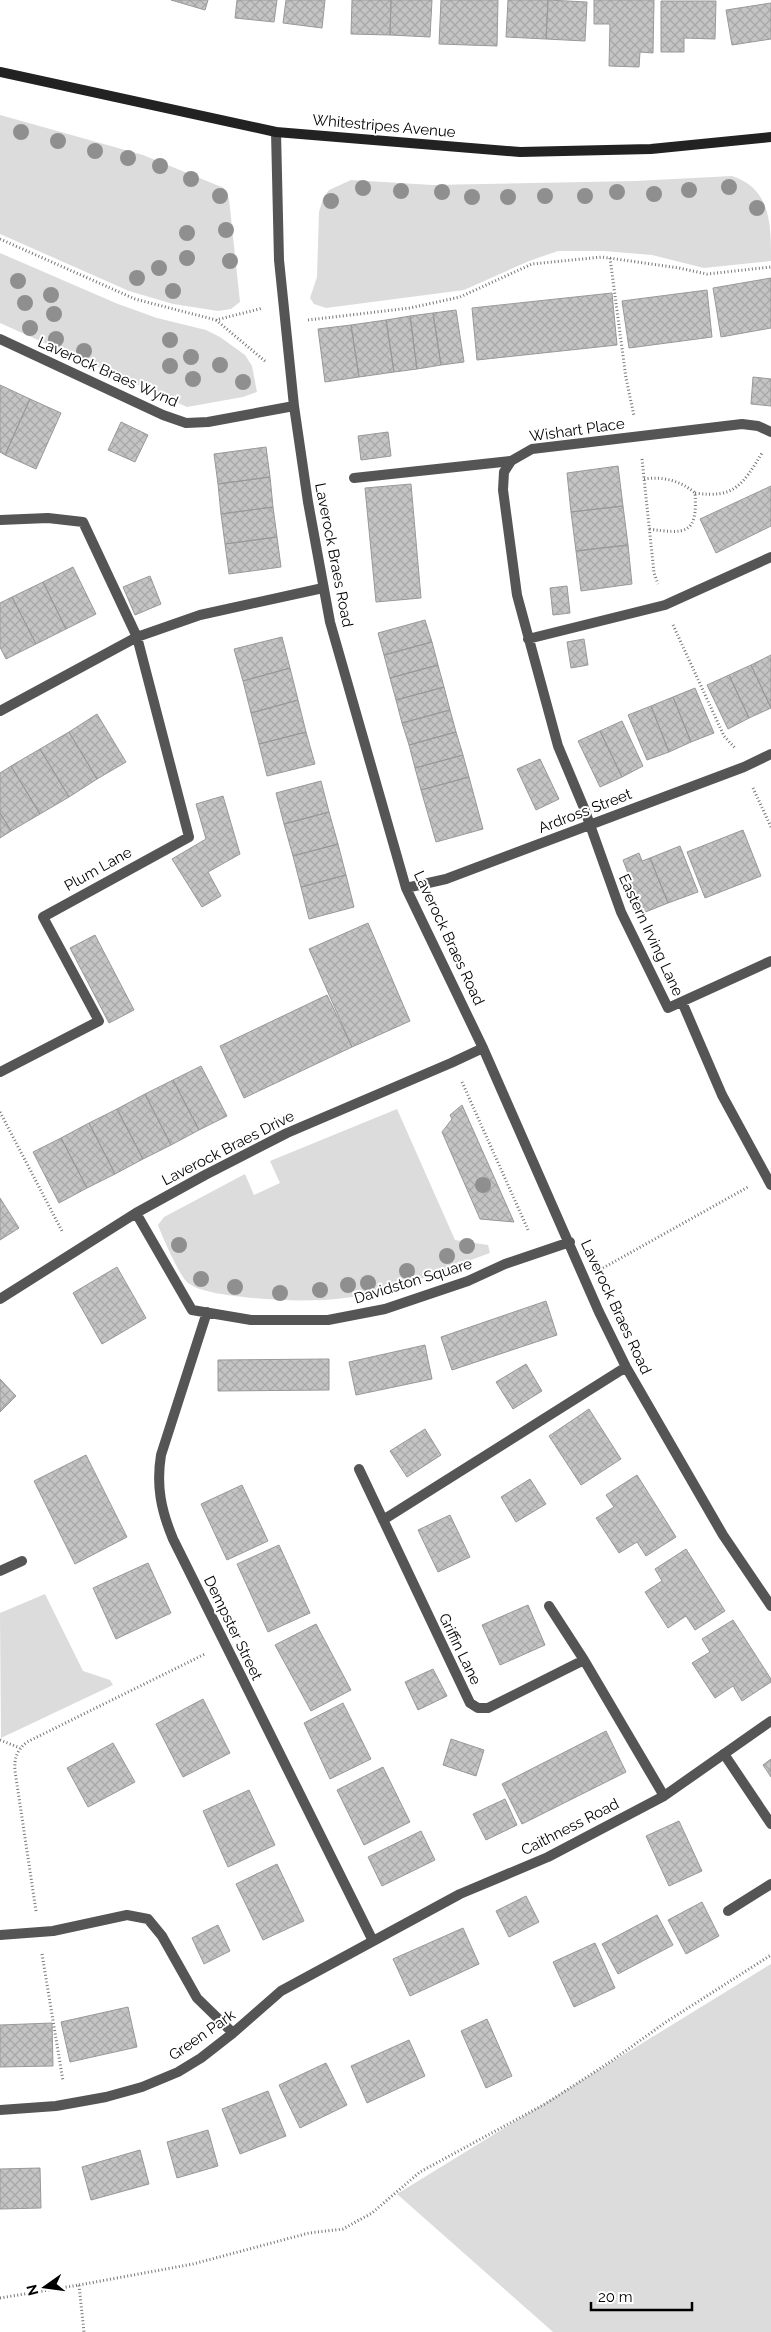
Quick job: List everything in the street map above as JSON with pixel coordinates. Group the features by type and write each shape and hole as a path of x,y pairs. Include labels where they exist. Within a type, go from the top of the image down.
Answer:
{"street":[{"name":"Whitestripes Avenue","path":"0,72 276,132 520,152 651,149 771,137"},
{"name":"Laverock Braes Road","path":"276,132 279,260 294,406 308,502 330,622 406,888 483,1048 626,1367 723,1535 771,1606"},
{"name":"Laverock Braes Wynd","path":"0,339 163,415 186,423 208,422 294,406"},
{"name":"Wishart Place","path":"511,461 532,448 742,424 758,426 771,432"},
{"path":"354,478 511,461"},
{"path":"511,461 504,472 503,490 517,595 558,746 590,826"},
{"path":"0,520 48,518 82,522 137,637"},
{"path":"528,639 665,605 771,557"},
{"path":"0,711 137,637 200,615 324,588"},
{"name":"Plum Lane","path":"0,1072 100,1021 43,917 189,837 137,637"},
{"name":"Ardross Street","path":"406,888 446,880 744,767 771,754"},
{"name":"Eastern Irving Lane","path":"590,826 621,912 668,1008 771,962"},
{"path":"682,1002 722,1095 769,1181"},
{"name":"Laverock Braes Drive","path":"0,1299 136,1213 287,1133 451,1064 483,1048"},
{"name":"Davidston Square","path":"136,1213 192,1310 251,1320 328,1320 384,1309 468,1282 505,1264 570,1242"},
{"name":"Dempster Street","path":"207,1312 160,1455 157,1476 159,1497 173,1539 373,1942"},
{"path":"383,1520 626,1367"},
{"name":"Griffin Lane","path":"360,1469 470,1703 478,1708 488,1708 584,1660"},
{"path":"0,1571 22,1561"},
{"path":"549,1606 584,1660 664,1796"},
{"name":"Caithness Road","path":"373,1942 460,1894 548,1857 664,1796 771,1721"},
{"path":"724,1754 771,1824"},
{"path":"728,1911 771,1884"},
{"path":"0,1935 39,1932 127,1915 148,1919 162,1936 197,1998 233,2033"},
{"name":"Green Park","path":"0,2110 67,2104 106,2098 142,2087 178,2072 201,2058 233,2033 281,1991 373,1942"}],"path":[{"path":"0,239 134,299 216,320 292,382"},
{"path":"286,323 410,308 460,297 532,264 602,257 706,274 771,267"},
{"path":"610,258 626,378 639,436 654,573 665,605 724,736 734,746 771,828"},
{"path":"216,320 284,302"},
{"path":"644,479 656,477 685,484 695,493 711,496 728,492 744,482 762,452"},
{"path":"649,529 677,533 689,527 695,517 695,493"},
{"path":"451,1064 462,1082 538,1253"},
{"path":"0,1112 74,1253"},
{"path":"585,1278 769,1181"},
{"path":"67,2104 14,1771 16,1756 20,1748 43,1734 224,1645"},
{"path":"0,1740 20,1748"},
{"path":"0,2298 193,2264 245,2251 283,2238 309,2233 343,2230 372,2213 420,2172 545,2104 610,2062 666,2022 771,1955"},
{"path":"79,2285 84,2332"}],"shaded area":[{"path":"0,115 143,155 224,188 229,199 240,302 231,309 218,311 173,304 129,291 0,234"},
{"path":"732,176 755,189 766,209 769,221 771,261 704,268 652,255 604,251 558,251 529,261 464,290 326,308 314,304 310,298 317,277 319,212 323,198 329,190 351,180 432,185 635,181"},
{"path":"0,253 118,304 157,318 206,330 220,337 245,355 252,366 257,392 243,397 187,407 0,323"},
{"path":"397,1109 455,1240 488,1245 490,1253 386,1290 333,1299 279,1300 214,1293 193,1286 180,1273 158,1225 164,1217 245,1174 254,1195 280,1183 270,1161"},
{"path":"45,1594 83,1671 110,1680 113,1685 1,1738 0,1613"},
{"path":"771,1964 771,2332 553,2332 397,2194"}],"building":[{"path":"171,0 208,0 205,10"},
{"path":"237,0 277,0 274,22 235,18"},
{"path":"286,0 325,0 322,28 283,23"},
{"path":"352,0 391,0 390,35 351,34"},
{"path":"391,0 432,0 430,37 390,35"},
{"path":"441,0 498,0 497,46 439,44"},
{"path":"508,0 548,0 546,39 506,37"},
{"path":"548,0 587,2 585,41 546,39"},
{"path":"594,0 654,0 653,53 640,52 639,67 609,66 610,24 594,24"},
{"path":"661,1 716,1 715,39 684,38 684,52 661,52"},
{"path":"771,3 771,39 732,45 726,10"},
{"path":"771,278 771,328 721,337 713,288"},
{"path":"707,290 712,337 629,348 622,301"},
{"path":"612,293 617,345 477,360 472,308"},
{"path":"456,310 464,362 441,365 433,313"},
{"path":"433,313 441,365 417,369 410,316"},
{"path":"410,316 417,369 394,372 386,320"},
{"path":"386,320 394,372 359,377 351,325"},
{"path":"351,325 359,377 325,382 318,329"},
{"path":"753,377 771,379 771,406 751,404"},
{"path":"0,385 30,399 5,455 0,452"},
{"path":"30,399 61,413 36,469 5,455"},
{"path":"121,422 148,435 135,462 108,450"},
{"path":"388,432 391,456 361,460 358,436"},
{"path":"266,447 270,477 218,484 214,454"},
{"path":"618,466 623,506 571,512 567,473"},
{"path":"270,477 273,507 221,514 218,484"},
{"path":"411,484 421,598 376,602 365,488"},
{"path":"771,486 771,526 716,553 700,519"},
{"path":"623,506 628,545 576,551 571,512"},
{"path":"273,507 277,537 225,544 221,514"},
{"path":"277,537 281,567 229,574 225,544"},
{"path":"628,545 632,584 581,591 576,551"},
{"path":"73,567 96,614 66,629 43,582"},
{"path":"150,576 161,604 135,615 123,587"},
{"path":"43,582 66,629 36,644 12,597"},
{"path":"567,586 570,613 553,615 550,588"},
{"path":"12,597 36,644 6,659 0,647 0,603"},
{"path":"425,620 432,642 384,655 378,633"},
{"path":"282,637 290,668 243,681 234,649"},
{"path":"584,639 588,665 571,668 567,642"},
{"path":"432,642 438,665 390,678 384,655"},
{"path":"771,655 771,708 751,665"},
{"path":"438,665 444,687 396,700 390,678"},
{"path":"751,665 771,708 749,718 729,675"},
{"path":"290,668 298,700 251,713 243,681"},
{"path":"729,675 749,718 728,729 707,685"},
{"path":"444,687 450,710 402,723 396,700"},
{"path":"695,688 714,733 691,742 673,697"},
{"path":"673,697 691,742 669,752 651,706"},
{"path":"298,700 306,732 259,744 251,713"},
{"path":"651,706 669,752 647,760 628,715"},
{"path":"450,710 456,732 409,745 402,723"},
{"path":"97,714 126,762 97,779 69,732"},
{"path":"622,721 643,766 622,777 600,731"},
{"path":"600,731 622,777 600,787 578,741"},
{"path":"69,732 97,779 69,797 40,749"},
{"path":"306,732 315,764 267,776 259,744"},
{"path":"456,732 463,755 415,768 409,745"},
{"path":"40,749 69,797 40,814 11,766"},
{"path":"463,755 469,777 421,790 415,768"},
{"path":"540,759 559,799 536,810 517,769"},
{"path":"11,766 40,814 11,831 0,813 0,773"},
{"path":"469,777 483,829 436,842 421,790"},
{"path":"321,781 329,812 284,824 276,793"},
{"path":"223,796 240,854 208,872 221,896 202,907 172,859 206,839 196,804"},
{"path":"329,812 338,844 293,856 284,824"},
{"path":"0,813 11,831 0,838"},
{"path":"743,830 761,876 705,898 687,852"},
{"path":"338,844 346,875 301,887 293,856"},
{"path":"680,846 698,892 668,903 650,858"},
{"path":"639,853 642,861 650,858 668,903 643,913 623,860"},
{"path":"346,875 354,907 309,919 301,887"},
{"path":"368,923 410,1021 352,1047 309,949"},
{"path":"95,935 134,1010 109,1023 70,948"},
{"path":"327,995 352,1047 244,1098 220,1046"},
{"path":"201,1066 227,1116 199,1130 173,1080"},
{"path":"173,1080 199,1130 171,1145 145,1094"},
{"path":"145,1094 171,1145 143,1159 117,1109"},
{"path":"462,1105 514,1222 480,1219 442,1132 452,1119 450,1115"},
{"path":"117,1109 143,1159 115,1174 89,1123"},
{"path":"89,1123 115,1174 87,1188 61,1138"},
{"path":"61,1138 87,1188 59,1203 33,1152"},
{"path":"0,1198 19,1228 0,1240"},
{"path":"117,1267 146,1318 102,1344 73,1293"},
{"path":"546,1301 557,1335 452,1370 441,1337"},
{"path":"425,1345 432,1379 356,1395 349,1362"},
{"path":"329,1359 329,1390 218,1391 218,1360"},
{"path":"526,1364 542,1391 513,1409 496,1382"},
{"path":"0,1379 16,1396 0,1412"},
{"path":"589,1409 621,1459 581,1485 549,1436"},
{"path":"425,1429 441,1455 407,1477 390,1451"},
{"path":"86,1455 127,1537 75,1564 34,1481"},
{"path":"637,1475 676,1537 646,1556 637,1542 619,1553 596,1518 614,1507 606,1495"},
{"path":"530,1479 546,1504 516,1522 501,1497"},
{"path":"242,1485 268,1541 227,1560 201,1504"},
{"path":"450,1515 470,1557 438,1572 418,1530"},
{"path":"279,1545 310,1613 268,1632 237,1564"},
{"path":"686,1549 725,1611 695,1630 686,1616 668,1628 645,1592 662,1581 655,1569"},
{"path":"148,1563 171,1613 116,1639 93,1588"},
{"path":"528,1605 545,1645 500,1665 482,1625"},
{"path":"733,1620 771,1679 771,1682 742,1701 733,1686 715,1698 692,1663 710,1652 702,1639"},
{"path":"316,1624 351,1690 311,1711 275,1645"},
{"path":"433,1669 447,1696 418,1710 405,1682"},
{"path":"203,1699 230,1753 183,1777 156,1724"},
{"path":"343,1703 371,1759 330,1779 304,1723"},
{"path":"606,1731 626,1772 522,1824 502,1784"},
{"path":"451,1739 484,1750 476,1776 443,1765"},
{"path":"113,1743 135,1782 88,1807 67,1768"},
{"path":"771,1759 771,1777 763,1765"},
{"path":"383,1767 410,1822 364,1845 337,1790"},
{"path":"249,1790 275,1845 228,1867 203,1811"},
{"path":"505,1799 517,1825 486,1840 473,1814"},
{"path":"679,1821 702,1871 669,1886 646,1836"},
{"path":"421,1831 435,1860 382,1886 368,1857"},
{"path":"277,1864 304,1921 263,1940 236,1884"},
{"path":"526,1896 539,1922 509,1937 496,1911"},
{"path":"702,1902 719,1936 686,1954 668,1920"},
{"path":"657,1915 673,1945 618,1974 602,1944"},
{"path":"218,1925 230,1951 204,1964 192,1938"},
{"path":"463,1928 479,1964 410,1996 393,1959"},
{"path":"595,1943 615,1988 574,2007 553,1962"},
{"path":"128,2007 137,2047 70,2062 61,2022"},
{"path":"487,2019 512,2076 486,2088 461,2031"},
{"path":"52,2023 53,2066 0,2067 0,2025"},
{"path":"409,2040 425,2076 367,2103 351,2066"},
{"path":"326,2063 347,2105 300,2128 279,2085"},
{"path":"268,2091 286,2136 240,2154 222,2109"},
{"path":"208,2130 218,2166 177,2178 167,2142"},
{"path":"140,2150 149,2184 91,2200 82,2167"},
{"path":"40,2168 41,2208 0,2209 0,2169"}]}
